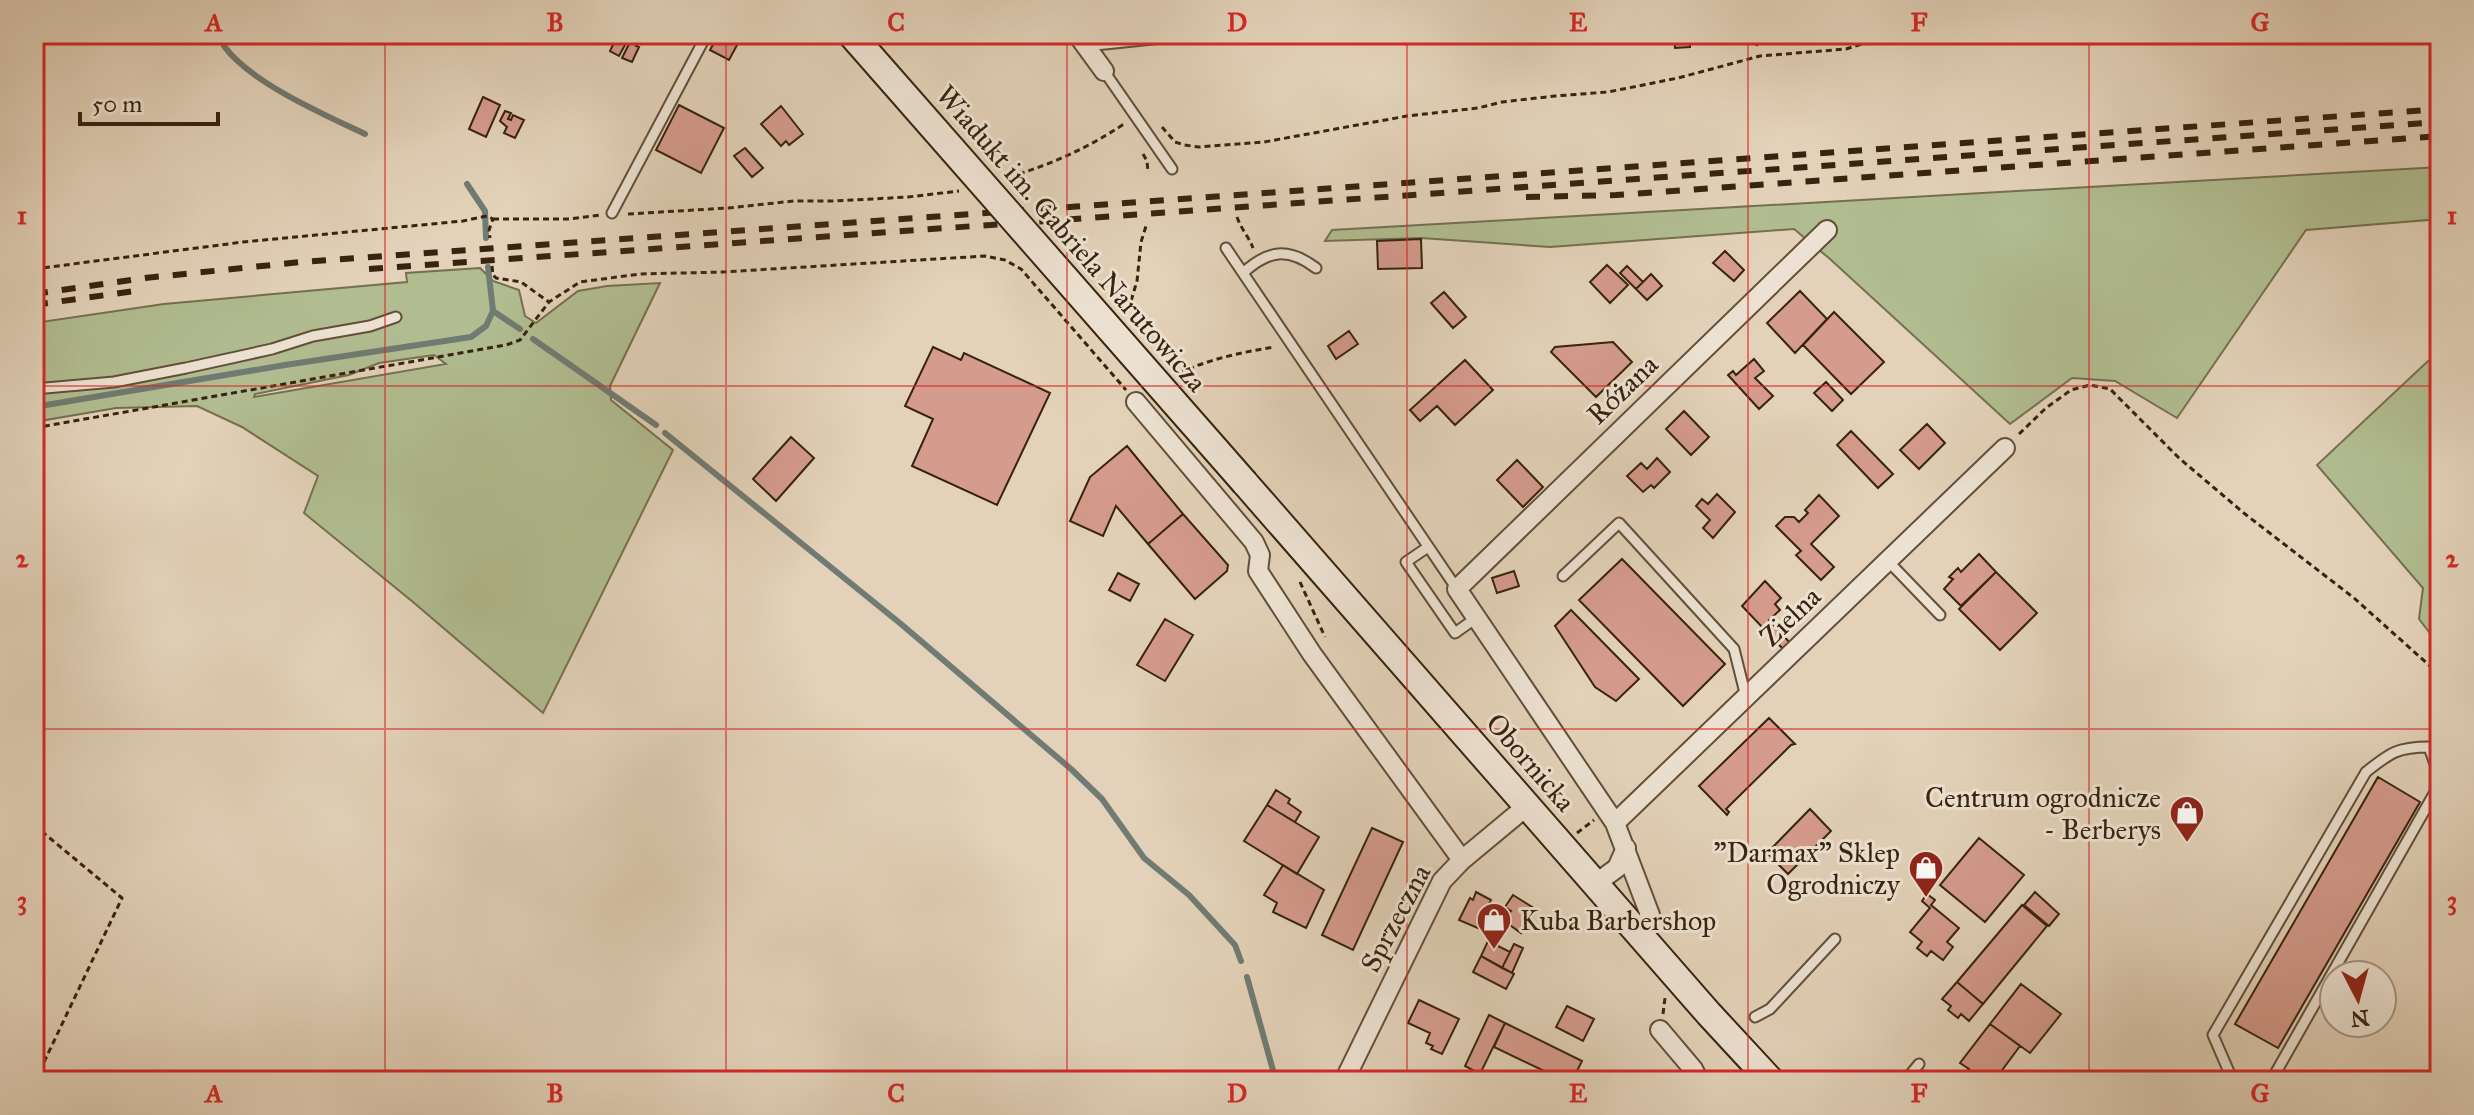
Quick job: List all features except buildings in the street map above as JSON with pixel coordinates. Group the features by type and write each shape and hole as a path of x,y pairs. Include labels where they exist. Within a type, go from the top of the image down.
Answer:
{"main road":[{"name":"Wiadukt im. Gabriela Narutowicza","path":"851,34 1245,483"},
{"name":"Obornicka","path":"1245,483 1771,1081"}],"street":[{"path":"1082,40 1104,71"},
{"name":"Różana","path":"1457,589 1827,230"},
{"path":"1136,402 1254,542 1260,555 1258,571 1321,667 1462,860"},
{"name":"Zielna","path":"1615,823 2005,448"},
{"path":"1457,589 1615,823 1650,915 1640,935"},
{"name":"Sprzeczna","path":"1344,1081 1442,881 1462,860 1527,806"},
{"path":"1595,884 1617,868 1626,848"},
{"path":"1660,1030 1693,1069 1699,1081"}],"lane":[{"path":"612,213 707,34"},
{"path":"1082,40 1199,34"},
{"path":"1104,71 1172,169"},
{"path":"1226,248 1457,589"},
{"path":"1243,273 1258,259 1285,254 1303,259 1316,268"},
{"path":"34,389 114,382 186,368 272,349 313,336 370,326 396,317"},
{"path":"1563,576 1619,523 1734,649 1746,697"},
{"path":"1428,547 1406,562 1455,633 1476,618"},
{"path":"1888,561 1940,615"},
{"path":"2233,1081 2213,1035 2366,772 2390,753 2408,747 2429,747 2437,770 2435,792 2271,1081"},
{"path":"1755,1017 1770,1009 1835,939"},
{"path":"1905,1081 1919,1064"}],"path":[{"path":"1002,180 1067,158 1095,144 1136,116 1150,117 1175,142 1184,145 1199,147 1264,142 1502,102 1608,92 1678,78 1760,56 1846,49 1862,44 2013,34"},
{"path":"34,269 243,242 463,221 487,216 493,219 569,219 612,213 908,197 965,190"},
{"path":"1237,217 1258,259"},
{"path":"490,238 493,219"},
{"path":"1144,338 1131,301 1147,223"},
{"path":"34,428 484,350 520,340 549,302 580,282 640,274 985,256 1005,260 1021,269 1136,402"},
{"path":"492,266 496,278 521,282 549,302"},
{"path":"1176,374 1203,362 1231,355 1292,345"},
{"path":"2005,448 2046,408 2071,390 2090,385 2110,389 2179,458 2245,514 2354,598 2440,675"},
{"path":"1302,585 1313,610"},
{"path":"34,825 122,898 35,1081"}],"green space":[{"path":"2440,167 2440,219 2306,230 2177,418 2115,381 2072,378 2010,424 1794,229 1550,247 1421,238 1325,241 1332,230"},
{"path":"480,268 493,281 519,290 525,316 536,323 578,291 660,283 610,386 611,400 673,450 543,713 304,513 318,476 242,427 197,406 116,408 34,422 34,323 164,304 407,282 406,273","holes":["434,355 446,364 254,397 255,394 349,375 379,363"]},
{"path":"2428,361 2440,370 2440,646 2419,619 2423,588 2317,465"}],"waterway":[{"path":"224,46 236,60 269,85 365,134"},
{"path":"467,184 485,211 486,238"},
{"path":"488,267 493,311 520,329"},
{"path":"34,407 471,337 486,326 493,311"},
{"path":"533,339 656,425"},
{"path":"665,433 901,624 1071,769 1102,799 1144,858 1189,895 1235,945 1241,961"},
{"path":"1247,977 1276,1081"}],"railway":[{"path":"34,294 145,278 301,262 2440,109"},
{"path":"369,269 2440,122"},
{"path":"1526,197 1616,195 2440,136"},
{"path":"34,305 142,290"}],"place":[{"name":"Centrum ogrodnicze - Berberys","path":"2187,844"},
{"name":"\"Darmax\" Sklep Ogrodniczy","path":"1926,899"},
{"name":"Kuba Barbershop","path":"1494,951"}]}
